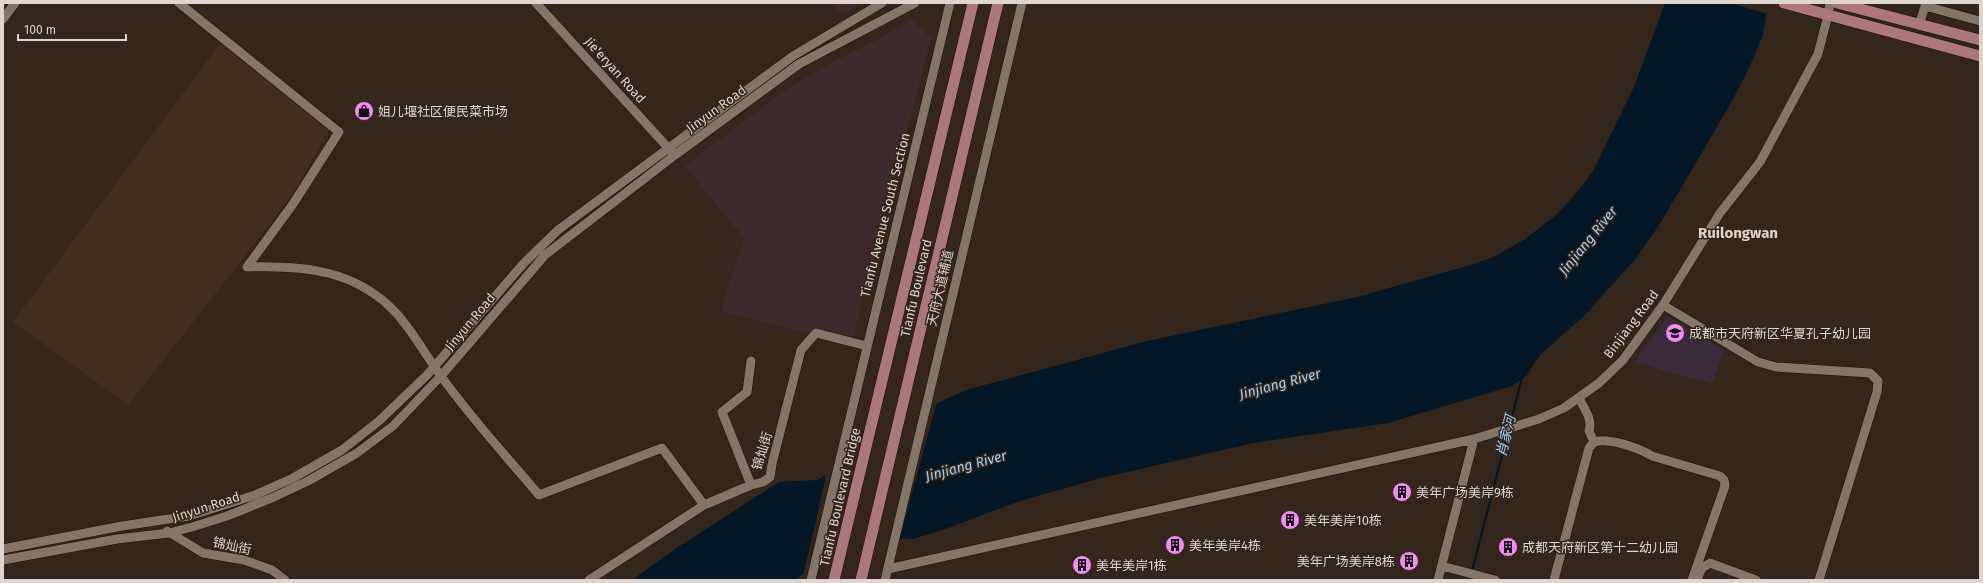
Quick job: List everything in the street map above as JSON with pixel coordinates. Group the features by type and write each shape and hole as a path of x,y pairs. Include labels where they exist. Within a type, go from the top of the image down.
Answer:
{"main road":[{"name":"Tianfu Boulevard","path":"872,424 973,3"},
{"name":"Tianfu Boulevard","path":"861,580 998,3"},
{"path":"1837,3 1980,40"},
{"path":"1787,4 1980,56"},
{"name":"Tianfu Boulevard Bridge","path":"835,579 872,424"}],"street":[{"path":"3,19 15,3"},
{"path":"179,3 339,132 293,204 247,267 296,267 319,270 363,287 382,300 397,314 441,376 539,495 662,448 704,505"},
{"name":"Jie'eryan Road","path":"536,3 675,155"},
{"name":"Jinyun Road","path":"3,549 189,516 255,495 293,478 342,450 379,421 434,366 524,262 558,230 668,147 793,56 882,3"},
{"name":"Jinyun Road","path":"3,560 117,539 169,533 227,516 274,497 308,481 358,453 393,426 441,376 544,255 675,155 799,64 914,3"},
{"name":"Tianfu Avenue South Section","path":"811,580 950,3"},
{"name":"天府大道辅道","path":"885,580 1022,3"},
{"name":"Binjiang Road","path":"888,569 1474,439 1539,419 1579,398 1623,360 1663,305 1720,213 1760,162 1818,54 1830,3"},
{"path":"1919,25 1925,4 1980,21"},
{"path":"1663,305 1758,362 1776,367 1870,373 1878,381 1877,392 1820,580"},
{"name":"锦灿街","path":"589,580 704,505 751,485 763,482 770,477 801,350 816,333 867,346"},
{"path":"751,485 722,412 747,392 752,361"},
{"path":"1579,398 1591,424 1589,431 1594,442"},
{"path":"1438,580 1474,439"},
{"path":"1554,580 1589,448 1594,442 1601,439 1642,450 1652,456 1720,476 1724,480 1725,486 1692,580"},
{"name":"锦灿街","path":"156,521 169,533 203,553 244,560 272,570 285,580"},
{"path":"1697,580 1702,568 1710,564 1756,580"},
{"path":"1442,566 1494,580"}],"shaded area":[{"path":"833,3 862,3 848,12 840,13"},
{"path":"912,20 931,38 851,344 721,311 744,238 685,166 786,90 831,63 877,40"},
{"path":"222,41 331,128 289,200 128,405 13,322"},
{"name":"成都市天府新区华夏孔子幼儿园","path":"1667,316 1724,350 1712,384 1635,362"}],"water":[{"name":"Jinjiang River","path":"1665,3 1768,3 1763,35 1749,68 1732,101 1663,219 1637,257 1583,317 1539,356 1527,375 1512,386 1388,423 1253,443 1101,478 1020,501 948,528 913,539 905,538 854,554 802,575 796,580 632,580 678,547 779,482 817,480 880,445 929,407 966,390 1147,341 1357,297 1494,257 1525,239 1556,215 1575,195 1593,171 1634,87"}],"pier":[{"path":"1730,3 1770,3 1768,14"},
{"path":"937,401 899,541 855,555 803,576 827,472 879,443 909,418"}],"waterway":[{"name":"肖家河","path":"1510,424 1522,378"},
{"name":"肖家河","path":"1472,571 1508,432"}],"place":[{"name":"姐儿堰社区便民菜市场","path":"364,111"},
{"name":"成都市天府新区华夏孔子幼儿园","path":"1675,333"},
{"name":"美年广场美岸9栋","path":"1402,492"},
{"name":"美年美岸10栋","path":"1290,520"},
{"name":"美年美岸4栋","path":"1175,545"},
{"name":"成都天府新区第十二幼儿园","path":"1508,547"},
{"name":"美年广场美岸8栋","path":"1409,561"},
{"name":"美年美岸1栋","path":"1082,565"}],"district":[{"name":"Ruilongwan","path":"1738,233"}]}
